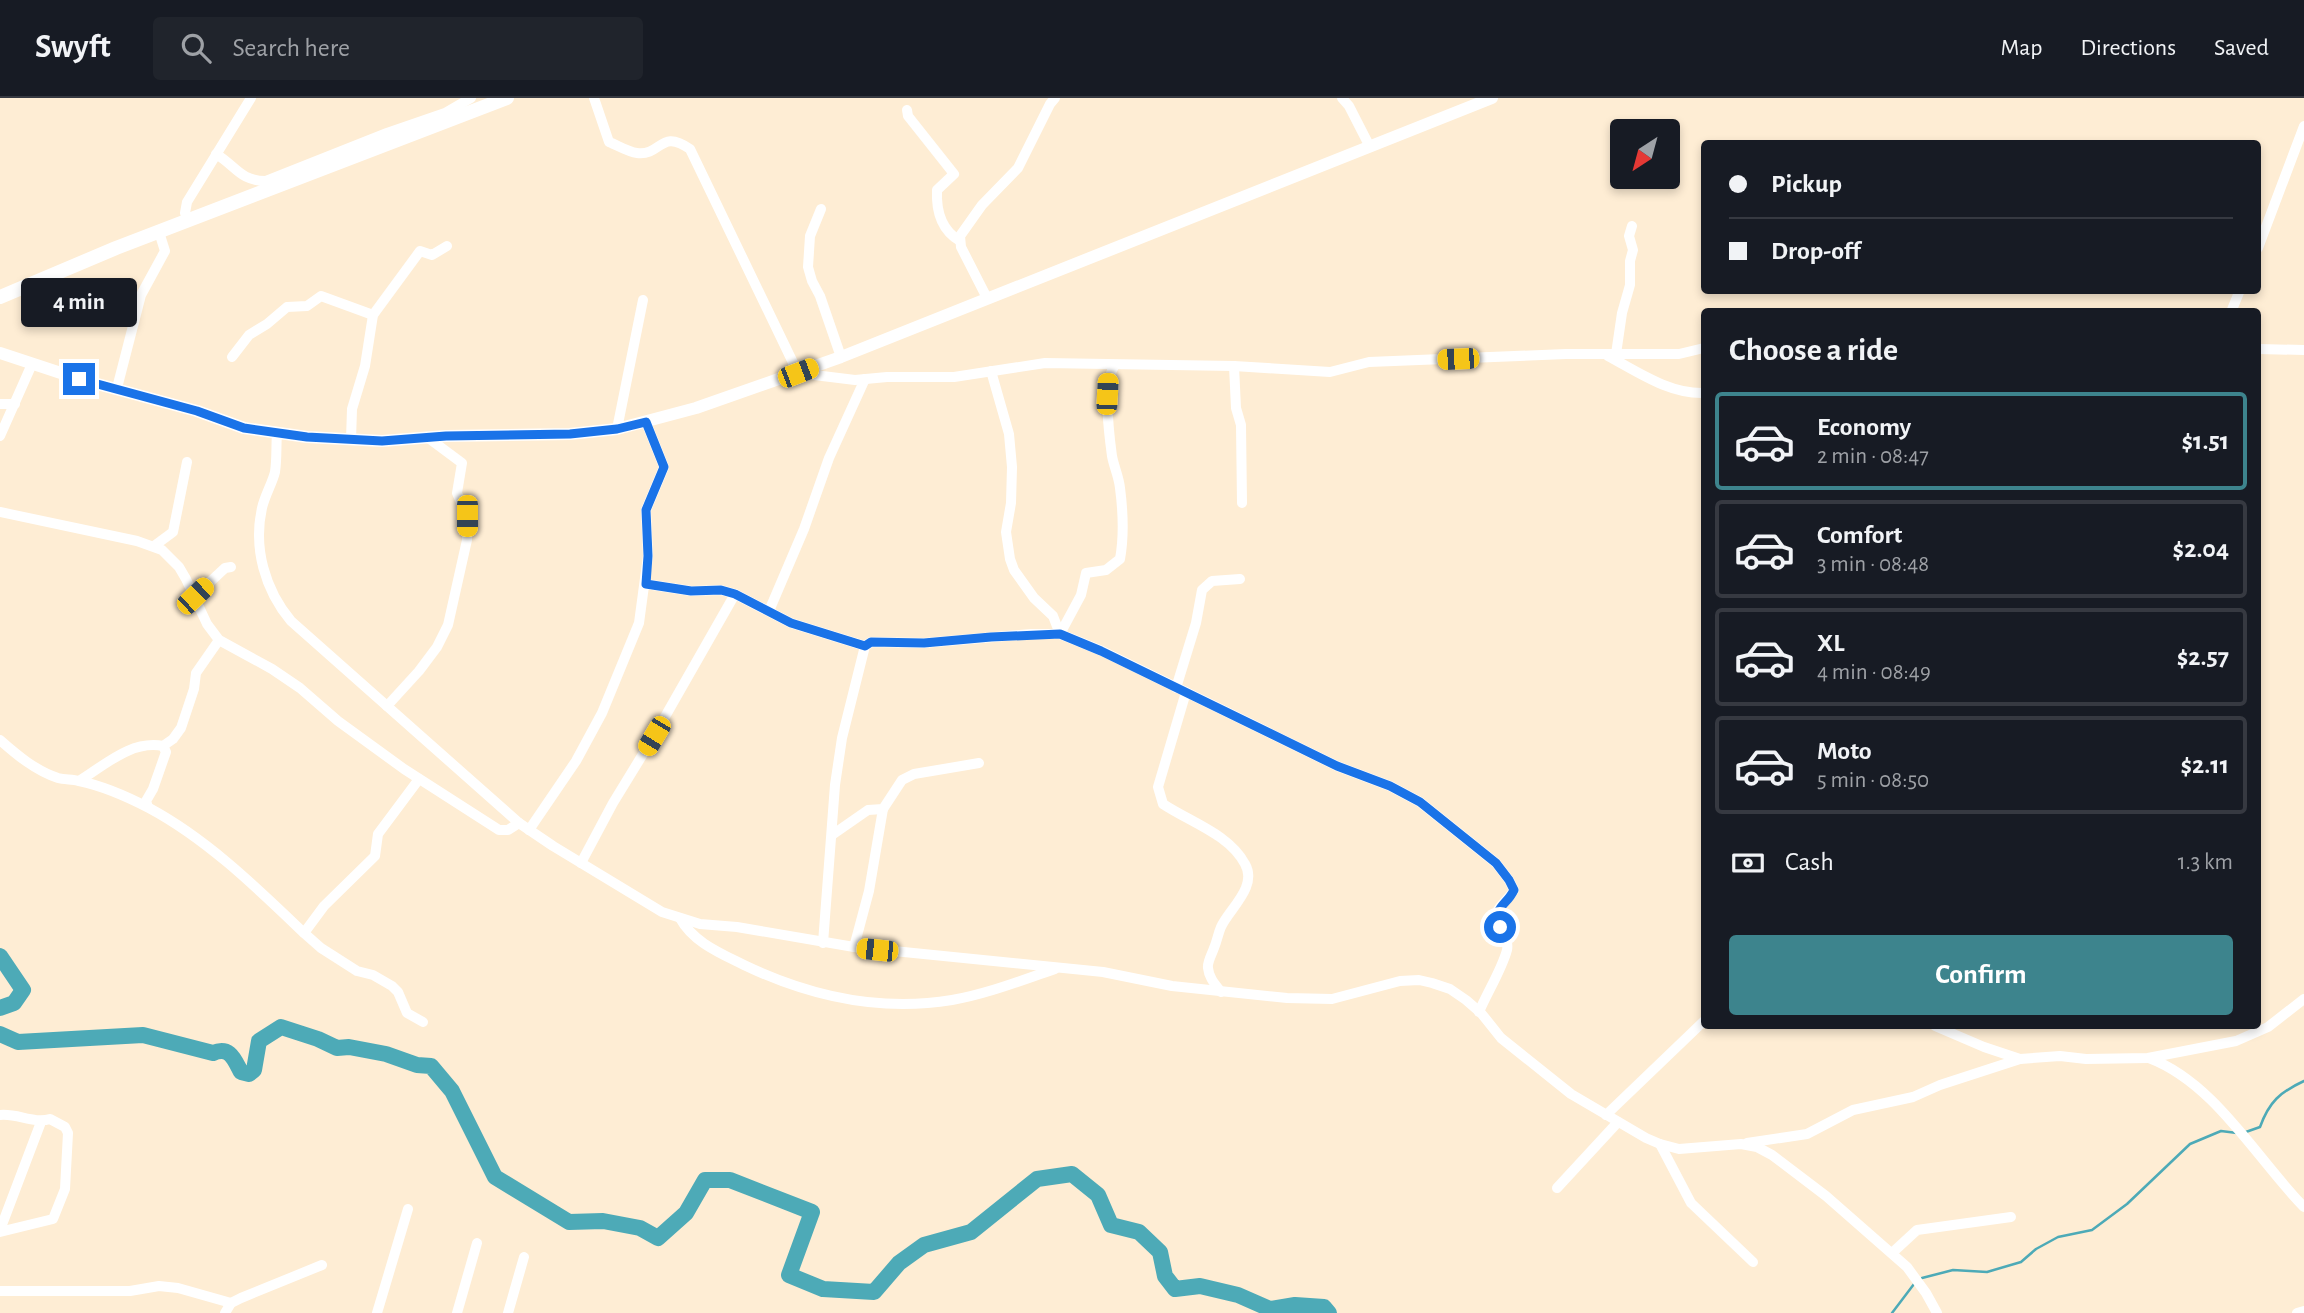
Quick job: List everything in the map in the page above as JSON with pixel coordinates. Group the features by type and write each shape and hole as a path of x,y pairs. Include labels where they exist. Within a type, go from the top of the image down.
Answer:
{"main road":[{"path":"0,297 188,220 507,98"}],"street":[{"path":"188,220 185,213 187,202 250,98"},
{"path":"216,154 252,181 266,181 445,113 471,98"},
{"path":"593,98 609,142 637,153 652,150 666,141 678,141 690,149 798,373"},
{"path":"1342,98 1349,106 1370,147"},
{"path":"0,353 79,379 197,411 244,428 276,433 382,441 570,434 617,429 646,422 841,357 1492,98"},
{"path":"987,298 960,241 962,231 982,205 1018,168 1052,100"},
{"path":"907,110 908,116 954,174 937,190 936,211 950,236 960,241"},
{"path":"2261,240 2304,126"},
{"path":"821,209 810,236 808,267 841,357"},
{"path":"1611,354 1630,285 1633,250 1629,236 1632,226"},
{"path":"117,388 141,295 165,251 159,232"},
{"path":"351,440 352,409 365,366 373,315 420,251 432,255 447,246"},
{"path":"232,357 249,335 287,307 307,306 321,296 373,315"},
{"path":"617,429 643,300"},
{"path":"798,373 865,379 954,377 1045,363 1234,366 1329,372 1369,362 1553,354 1679,354 1701,349"},
{"path":"2261,349 2304,350"},
{"path":"1611,354 1660,384 1689,394 1701,393"},
{"path":"0,436 32,363"},
{"path":"1060,634 1081,595 1086,573 1106,570 1121,559 1122,507 1120,485 1112,455 1107,394 1108,376 1115,365"},
{"path":"1234,366 1236,408 1241,425 1242,503"},
{"path":"991,371 1009,434 1011,503 1006,531 1010,559 1014,570 1034,598 1053,617 1060,634"},
{"path":"769,611 804,529 829,458 865,379"},
{"path":"0,404 15,404"},
{"path":"529,830 576,761 602,713 639,623 646,584 646,510 664,467 646,422"},
{"path":"276,433 275,471 262,507 259,528 262,570 281,609 291,621 519,823 663,912 700,924 854,947 1103,972 1161,985 1287,998 1332,999 1400,981 1419,980 1450,989 1479,1012 1501,1038 1571,1094 1660,1144 1693,1149 1807,1134 1853,1110 1913,1097 1940,1085 2020,1059 2060,1056 2086,1059 2148,1058 2236,1041 2282,1018 2304,999"},
{"path":"387,706 419,671 437,647 448,625 467,541 467,516 457,493 462,463 427,438"},
{"path":"154,545 173,532 187,462"},
{"path":"0,512 154,545 179,567 207,624 219,640 300,688 338,721 419,779 499,830 508,830 519,823"},
{"path":"195,596 225,568 232,567"},
{"path":"1221,992 1211,980 1207,966 1220,929 1244,893 1248,879 1246,866 1228,844 1212,832 1163,804 1158,787 1202,590 1212,581 1240,579"},
{"path":"646,584 691,591 721,590 735,594 791,623 865,646"},
{"path":"581,863 735,594"},
{"path":"823,943 835,785 842,738 865,646 871,642 924,643 1060,634 1101,651 1337,766 1390,786 1420,802 1503,870 1514,890 1498,910 1497,918 1505,936 1507,950 1479,1012"},
{"path":"79,781 124,751 138,747 163,746 173,739 181,727 194,689 196,673 219,640"},
{"path":"0,740 39,769 59,778 103,788 148,807 195,837 321,948 357,971 373,975 391,986 398,992 407,1013 423,1022"},
{"path":"148,807 146,801 166,752 163,746"},
{"path":"854,947 869,891 883,809 902,780 914,774 979,763"},
{"path":"304,933 324,906 375,856 378,834 419,779"},
{"path":"832,835 868,810 883,809"},
{"path":"680,918 686,929 709,947 752,969 792,986 856,1002 890,1004 952,1000 1061,968"},
{"path":"1606,1115 1701,1024"},
{"path":"1942,1029 1984,1048 2020,1059"},
{"path":"2148,1058 2171,1069 2212,1101 2304,1207"},
{"path":"0,1231 53,1219 65,1189 68,1133 65,1127 50,1119 41,1122 19,1115 1,1117"},
{"path":"0,1231 41,1122"},
{"path":"1557,1188 1618,1122"},
{"path":"1660,1144 1691,1203 1753,1262"},
{"path":"1741,1144 1757,1147 1772,1155 1826,1196 1892,1253 1919,1283 1937,1313"},
{"path":"377,1313 408,1209"},
{"path":"1892,1253 1917,1230 2011,1217"},
{"path":"457,1313 477,1243"},
{"path":"508,1313 524,1257"},
{"path":"0,1291 130,1291 159,1286 178,1288 228,1308 322,1265"},
{"path":"2297,1313 2304,1311"}],"waterway":[{"path":"0,956 23,990 14,1003 0,1008"},
{"path":"0,1034 18,1042 143,1035 213,1053 224,1051 234,1058 241,1072 249,1074 254,1070 259,1041 281,1027 337,1048 349,1047 386,1054 417,1065 431,1066 452,1091 495,1177 569,1222 603,1221 640,1228 658,1238 686,1213 705,1180 730,1180 812,1212 789,1275 823,1289 874,1292 899,1263 924,1245 971,1232 1037,1179 1072,1174 1098,1195 1111,1225 1139,1232 1160,1252 1165,1276 1175,1289 1200,1286 1238,1295 1270,1309 1295,1305 1324,1307 1329,1313"},
{"path":"2243,1133 2260,1127 2276,1099 2304,1081"},
{"path":"1922,1278 1953,1270 1987,1272 2021,1262 2036,1249 2058,1237 2092,1230 2127,1204 2190,1144 2221,1131 2237,1133"},
{"path":"1892,1313 1914,1284"}],"route":[{"path":"79,379 151,397 244,428 307,437 382,441 446,436 570,434 617,429 646,422 664,467 663,475 646,510 646,584 676,590 721,590 735,594 791,623 865,646 871,642 924,643 1060,634 1101,651 1337,766 1390,786 1420,802 1503,870 1514,890 1498,910 1500,927"}]}
